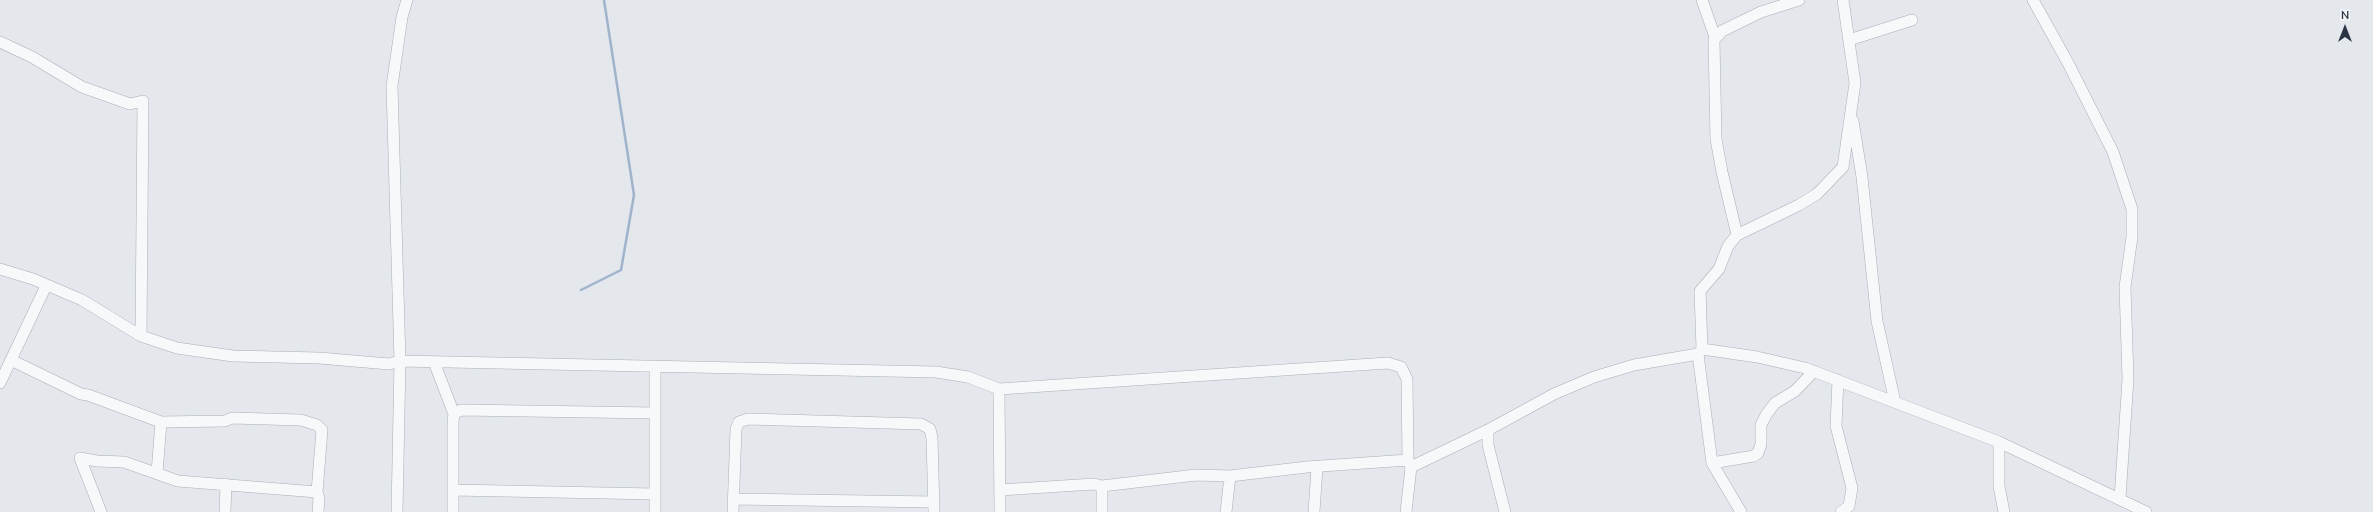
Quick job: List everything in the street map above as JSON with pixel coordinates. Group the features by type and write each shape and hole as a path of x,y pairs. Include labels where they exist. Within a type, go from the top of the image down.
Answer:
{"street":[{"path":"397,512 400,361 392,86 407,0"},
{"path":"1702,0 1715,37 1716,139 1737,235"},
{"path":"1715,37 1718,32 1761,12 1799,0"},
{"path":"1740,512 1712,463 1700,351 1700,291 1719,269 1728,246 1737,235 1798,205 1816,194 1843,167 1855,83 1843,0"},
{"path":"2032,0 2068,63 2113,152 2132,209 2132,237 2124,287 2128,379 2120,498"},
{"path":"1849,40 1912,20"},
{"path":"0,42 32,57 82,87 130,104 143,101 141,336"},
{"path":"1851,111 1862,177 1877,321 1895,402"},
{"path":"0,269 33,279 96,308 129,331 141,336 177,348 233,356 319,358 389,364 400,361 936,372 968,377 999,389 1388,363 1401,367 1407,379 1410,464 1406,512"},
{"path":"0,383 46,286"},
{"path":"1000,490 1094,484 1102,486 1196,475 1230,476 1317,468 1410,464 1488,430 1554,394 1594,377 1634,364 1700,351 1757,357 1814,371 1999,442 2120,498 2146,512"},
{"path":"12,360 81,394 88,395 161,422 225,421 232,418 301,420 317,425 322,430 317,492 319,498 318,512"},
{"path":"434,362 454,414 453,512"},
{"path":"654,512 655,366"},
{"path":"1712,463 1754,456 1758,453 1761,444 1761,425 1766,415 1776,403 1795,391 1814,371"},
{"path":"1838,380 1836,426 1852,488 1849,506 1842,512"},
{"path":"999,389 1000,512"},
{"path":"454,414 461,410 655,413"},
{"path":"733,499 934,507 932,438 930,429 921,424 748,419 739,422 736,429 733,499 733,512"},
{"path":"157,473 161,422"},
{"path":"1488,430 1488,445 1505,512"},
{"path":"1999,442 1999,486 2004,512"},
{"path":"101,512 80,458 97,461 124,462 178,481 317,492"},
{"path":"1314,512 1317,468"},
{"path":"1226,512 1230,476"},
{"path":"225,512 226,484"},
{"path":"1102,486 1102,512"},
{"path":"453,490 655,494"}],"waterway":[{"path":"581,290 621,270 634,195 604,0"}]}
